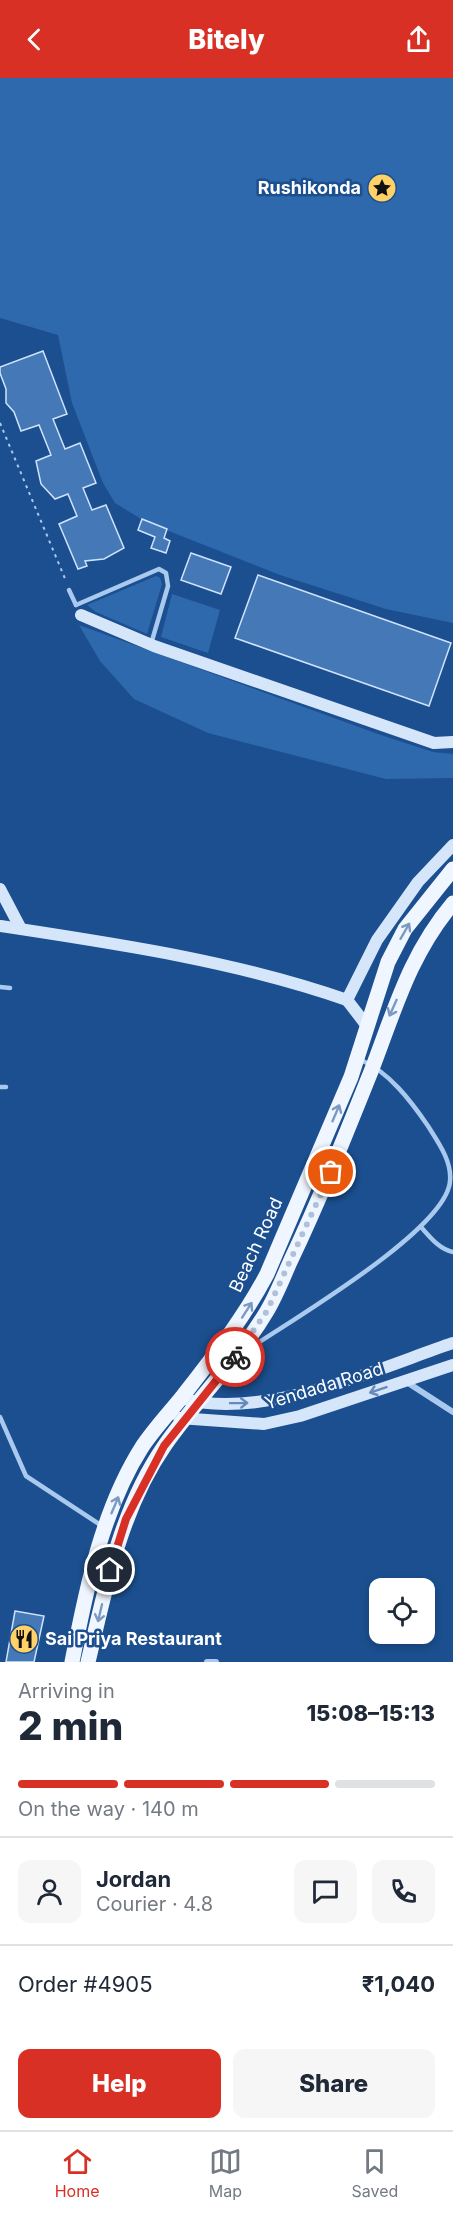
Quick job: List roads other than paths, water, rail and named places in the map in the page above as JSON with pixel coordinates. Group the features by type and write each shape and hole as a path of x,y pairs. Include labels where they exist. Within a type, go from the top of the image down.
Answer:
{"main road":[{"name":"Beach Road","path":"72,1662 82,1611 105,1528 142,1447 231,1334 267,1274 358,1059 388,962 405,929 453,869"},
{"path":"88,1662 115,1547 126,1519 164,1446 231,1362 267,1311 339,1153 387,1023 417,954 453,903"}],"street":[{"path":"78,610 150,644 434,743 453,742"},
{"path":"347,1000 377,940 418,882 453,846"},
{"path":"0,889 21,929"},
{"path":"0,926 157,950 299,983 347,1000 367,1026"},
{"name":"Yendada Road","path":"181,1398 198,1403 254,1402 294,1396 453,1343"},
{"name":"Yendada Road","path":"168,1414 184,1420 264,1424 300,1416 453,1365"},
{"path":"404,1381 453,1412"},
{"path":"207,1662 216,1662"}],"lane":[{"path":"69,590 78,610 159,569 166,573 168,586 150,644"},
{"path":"0,987 10,988"},
{"path":"231,1362 367,1270 421,1227 447,1195 451,1180 447,1160 418,1112 373,1065 358,1059"},
{"path":"421,1227 431,1239 453,1252"},
{"path":"0,1417 26,1476 105,1528"}],"place":[{"name":"Rushikonda","path":"382,188"},
{"name":"Sai Priya Restaurant","path":"24,1639"}]}
